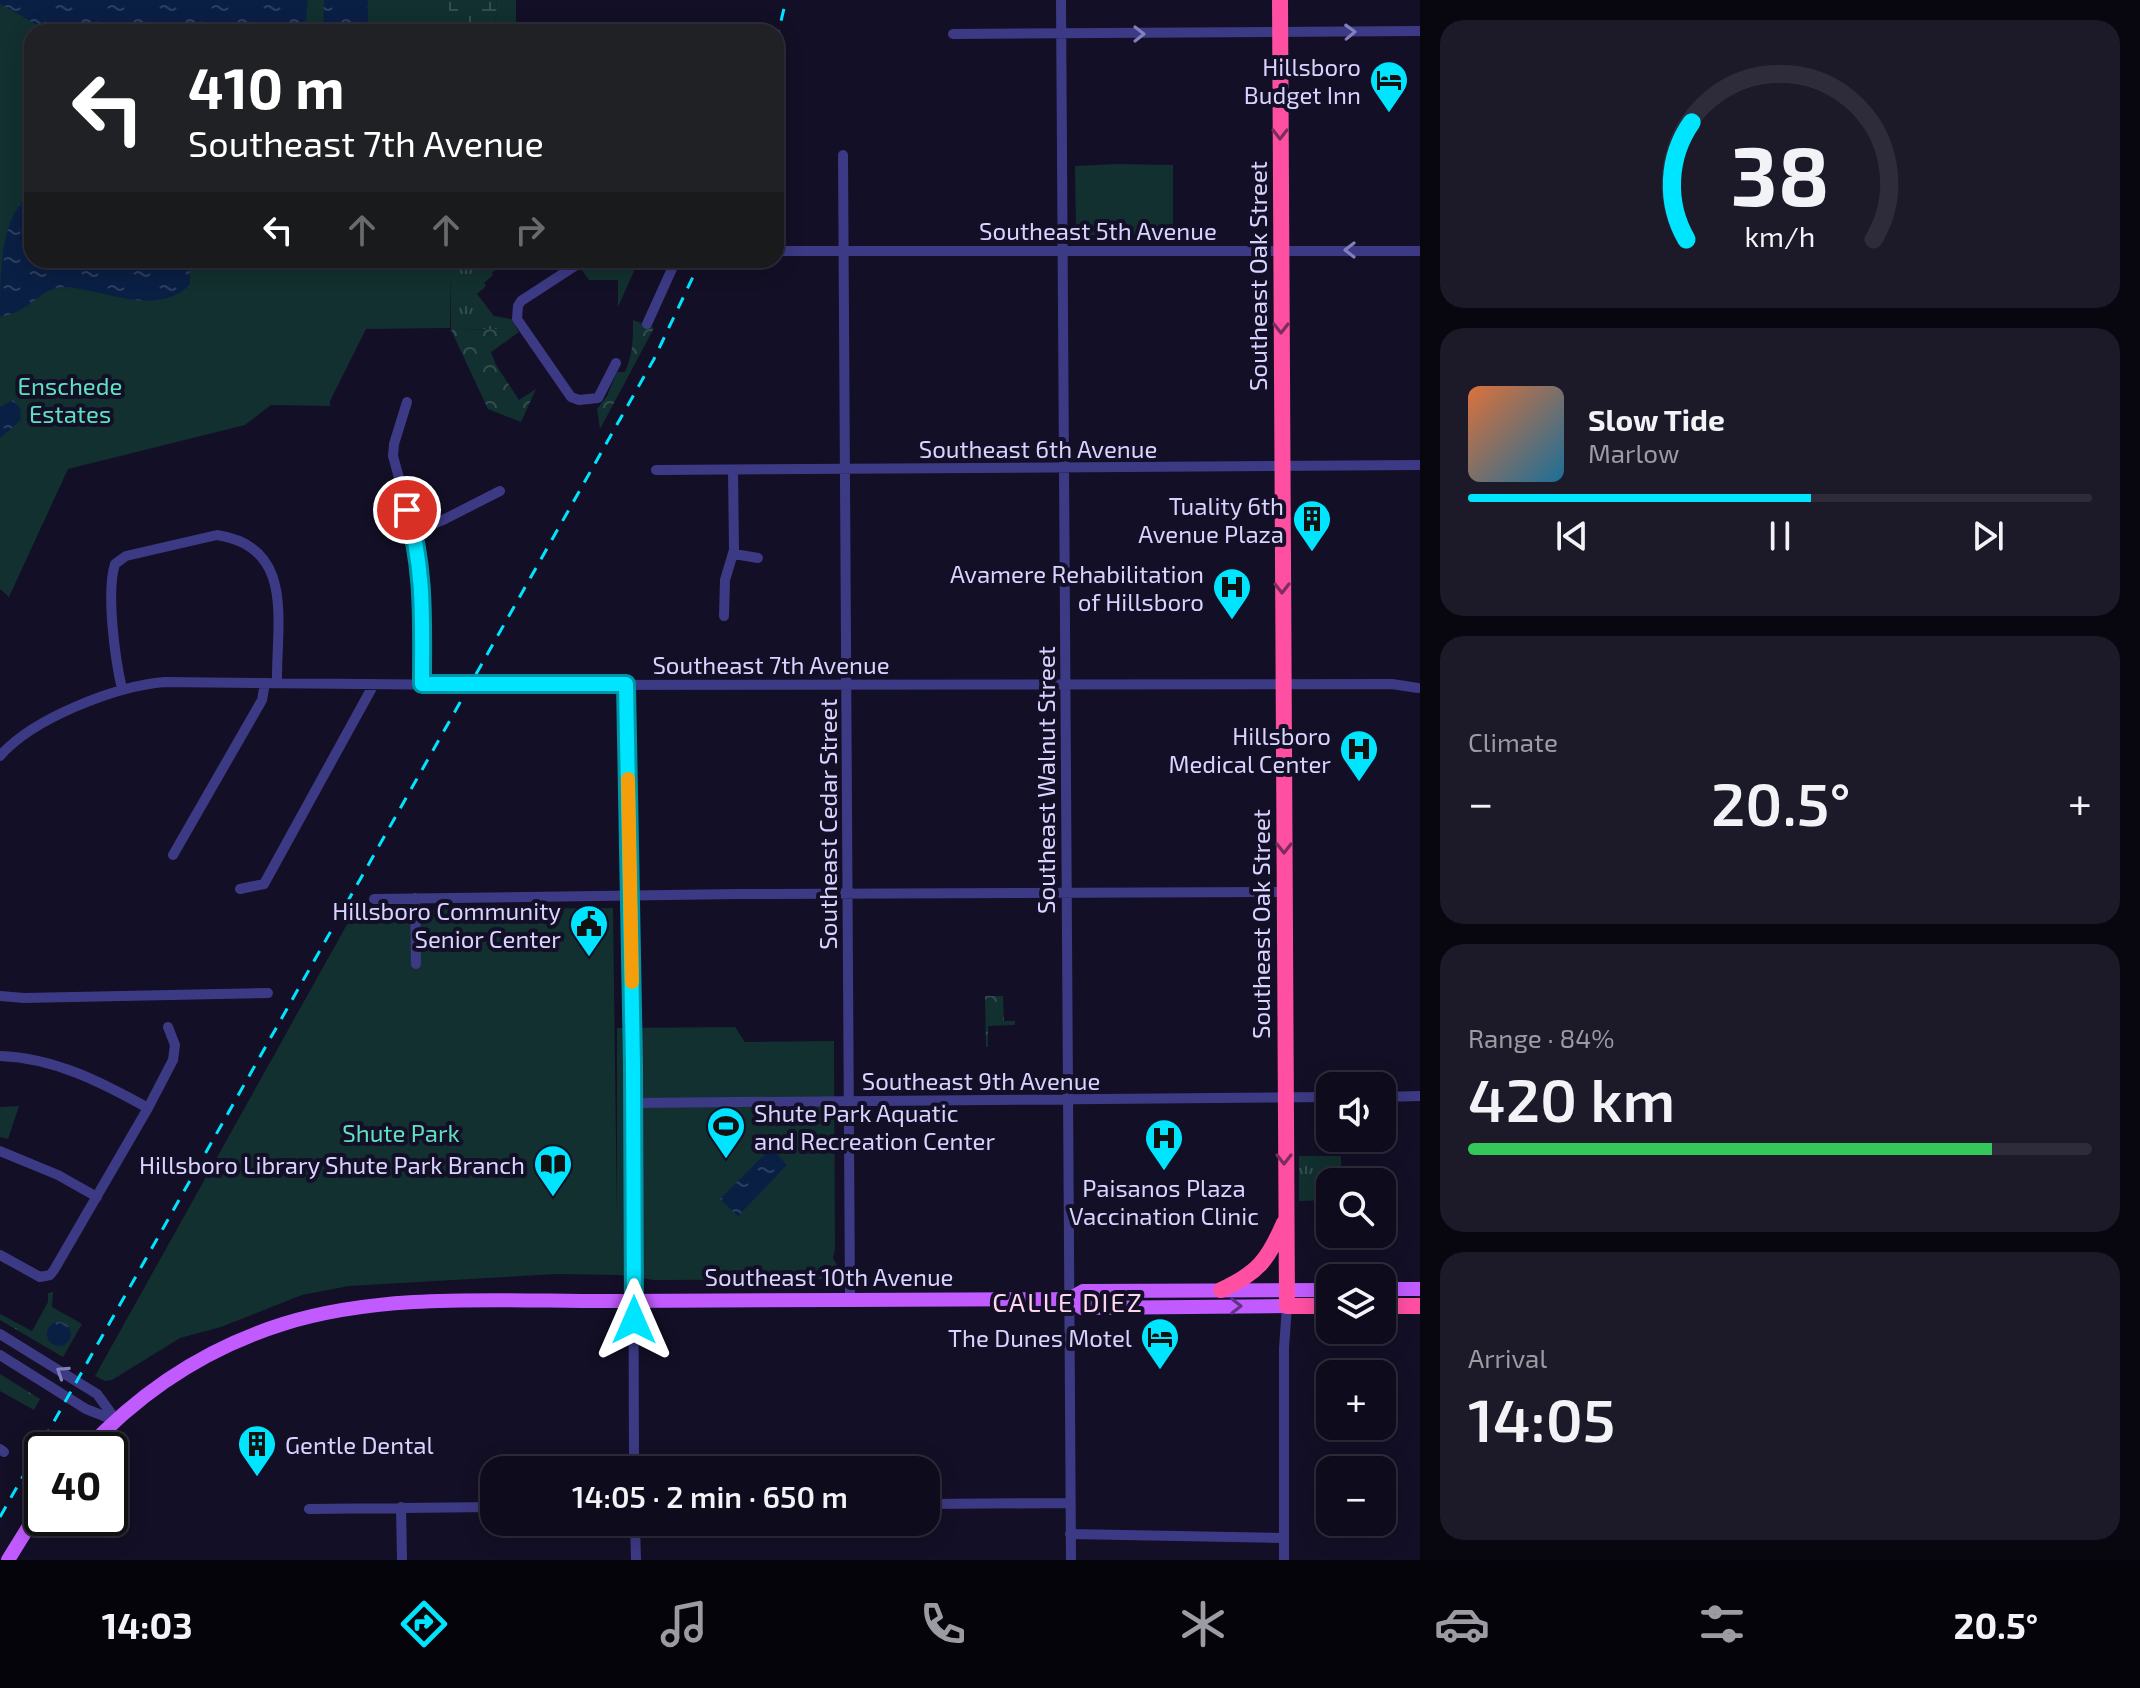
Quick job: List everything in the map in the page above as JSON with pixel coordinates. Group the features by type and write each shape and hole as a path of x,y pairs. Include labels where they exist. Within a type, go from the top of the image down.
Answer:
{"highway":[{"name":"Southeast Oak Street","path":"1280,0 1284,1221 1288,1249 1287,1298"},
{"path":"1221,1290 1245,1279 1265,1261 1284,1221"},
{"name":"Southeast 10th Avenue","path":"1287,1298 1316,1303"},
{"path":"1396,1306 1420,1306"}],"main road":[{"path":"1396,1289 1420,1289"},
{"name":"Southeast 10th Avenue","path":"104,1432 139,1399 175,1375 209,1354 247,1337 317,1315 397,1304 1069,1299 1083,1291 1221,1290 1287,1298"},
{"name":"Southeast 10th Avenue","path":"1069,1299 1082,1308 1287,1298 1316,1293"},
{"path":"8,1560 24,1534"}],"street":[{"name":"Southeast Walnut Street","path":"1061,0 1071,1560"},
{"path":"953,34 1420,31"},
{"name":"Southeast Cedar Street","path":"843,155 850,1300"},
{"name":"Southeast 5th Avenue","path":"784,251 1420,251"},
{"path":"572,268 521,301 517,319 571,397 579,400 598,398 616,363"},
{"path":"647,324 672,268"},
{"path":"407,402 393,456 414,531 422,584 422,684"},
{"name":"Southeast 6th Avenue","path":"656,470 1420,465"},
{"path":"724,616 725,580 734,554 733,470"},
{"path":"414,531 500,491"},
{"path":"122,689 113,619 112,573 115,564 126,556 217,535 252,546 272,572 277,590 277,683"},
{"path":"734,554 758,558"},
{"name":"Southeast 7th Avenue","path":"0,756 27,732 57,716 122,689 165,682 1392,684 1418,688"},
{"path":"173,855 262,700 265,683"},
{"path":"240,889 264,884 374,684"},
{"path":"626,684 633,1103 634,1456"},
{"path":"374,899 1284,892"},
{"path":"415,898 416,964"},
{"path":"0,996 268,993"},
{"path":"0,1255 40,1277 54,1270 173,1060 175,1045 168,1027"},
{"path":"0,1056 44,1061 78,1071 148,1108"},
{"path":"1396,1097 1420,1096"},
{"name":"Southeast 9th Avenue","path":"633,1103 1316,1097"},
{"path":"0,1151 58,1175 97,1197"},
{"name":"Southeast Oak Street","path":"1284,1560 1284,1348 1287,1298"},
{"path":"0,1334 97,1394 116,1420"},
{"path":"0,1355 86,1409 116,1420"},
{"path":"940,1504 1070,1503"},
{"path":"401,1507 402,1560"},
{"path":"309,1509 480,1507"},
{"path":"1070,1534 1284,1538"},
{"path":"635,1536 636,1560"}],"green space":[{"name":"Enschede Estates","path":"0,0 449,0 449,24 24,24 24,268 450,268 450,328 366,329 330,406 271,405 245,425 68,469 9,597 0,589"},
{"path":"368,0 497,0 496,24 368,24"},
{"path":"497,0 516,0 516,24 496,24"},
{"path":"1173,165 1173,235 1076,235 1075,166"},
{"path":"450,268 497,268 477,294 494,316 511,319 517,329 451,330"},
{"path":"635,268 618,307 618,280 589,280 581,269"},
{"path":"633,320 654,328 600,429 597,409 607,396 617,372 625,372 633,340"},
{"path":"517,329 519,332 491,352 519,400 536,389 521,422 488,409 451,330"},
{"name":"Shute Park","path":"613,908 617,1218 617,1028 735,1027 745,1042 834,1041 833,1258 839,1268 837,1277 654,1280 619,1275 556,1274 349,1286 302,1295 221,1327 180,1338 112,1380 105,1381 95,1376 355,910"},
{"path":"985,996 1003,996 1004,1021 1015,1021 1015,1025 988,1026 988,1047 986,1047"},
{"path":"19,1106 8,1139 0,1137 0,1107"},
{"path":"1299,1156 1341,1156 1341,1168 1316,1168 1316,1200 1299,1201"},
{"path":"53,1292 52,1307 82,1324 63,1357 0,1320 0,1314 32,1331 48,1302 48,1293"},
{"path":"0,1374 40,1399 34,1410 0,1391"}],"water":[{"path":"0,0 308,0 306,24 36,24 0,4"},
{"path":"324,0 368,0 368,24 323,24"},
{"path":"24,199 24,268 189,268 190,284 177,294 147,301 81,289 57,288 19,310 0,316 4,246"},
{"path":"13,400 20,408 21,420 0,438 0,407"},
{"path":"771,1148 787,1165 738,1216 720,1199"},
{"path":"59,1322 68,1325 71,1334 68,1343 59,1346 50,1343 47,1334 50,1325"}],"railway":[{"path":"780,24 786,0"},
{"path":"0,1517 654,359 697,268"}],"slow traffic":[{"path":"628,779 632,982"}],"place":[{"name":"Hillsboro Budget Inn","path":"1389,114"},
{"name":"Tuality 6th Avenue Plaza","path":"1312,553"},
{"name":"Avamere Rehabilitation of Hillsboro","path":"1232,621"},
{"name":"Hillsboro Medical Center","path":"1359,783"},
{"name":"Hillsboro Community Senior Center","path":"589,958"},
{"name":"Shute Park Aquatic and Recreation Center","path":"726,1160"},
{"name":"Paisanos Plaza Vaccination Clinic","path":"1164,1172"},
{"name":"Hillsboro Library Shute Park Branch","path":"553,1198"},
{"name":"The Dunes Motel","path":"1160,1371"},
{"name":"Gentle Dental","path":"257,1478"}],"district":[{"name":"CALLE DIEZ","path":"1068,1301"}],"route":[{"path":"407,510 419,551 422,584 422,684 626,684 634,1320"}]}
